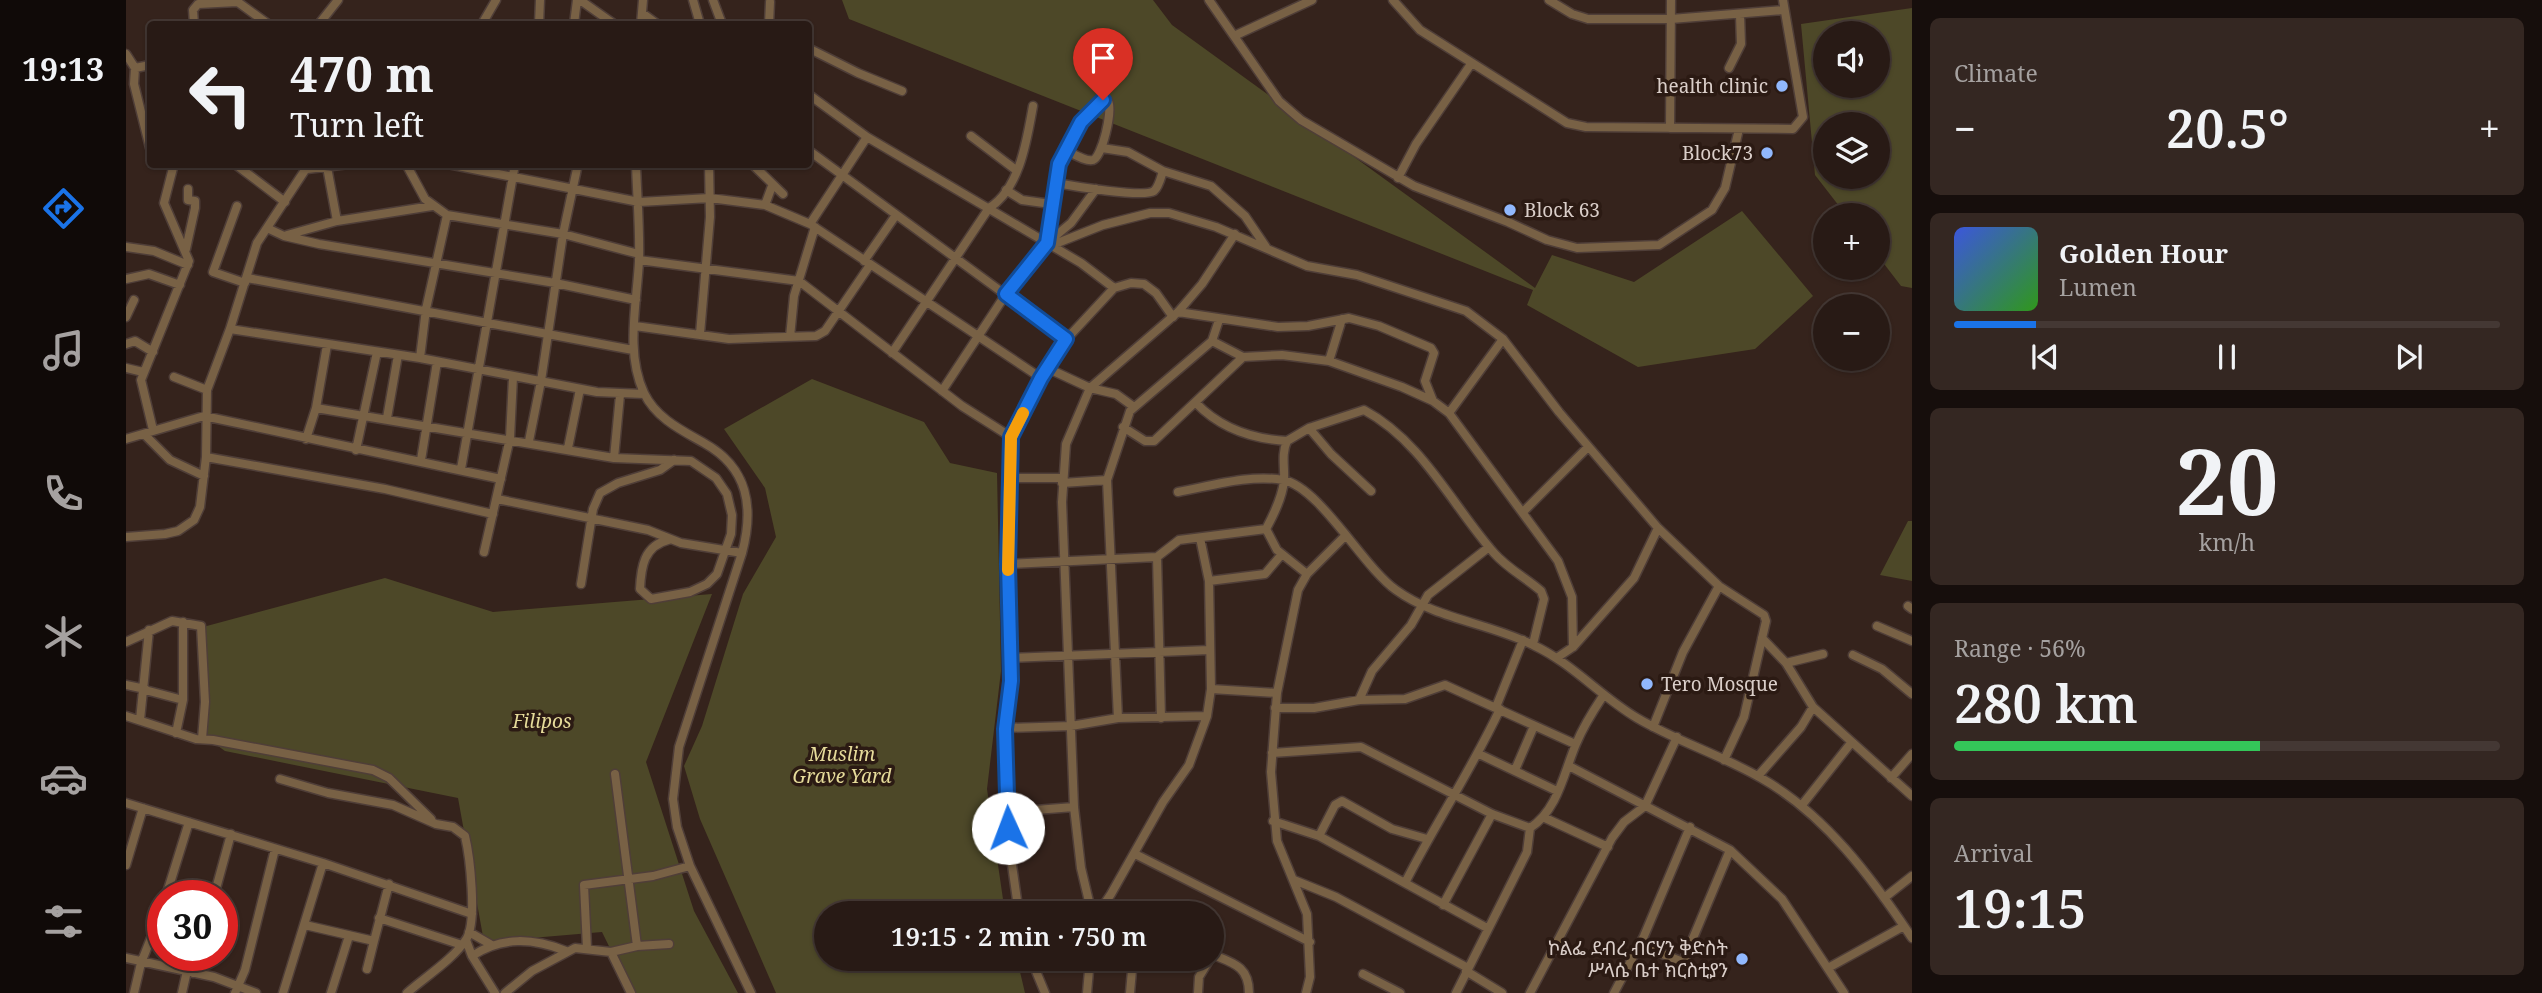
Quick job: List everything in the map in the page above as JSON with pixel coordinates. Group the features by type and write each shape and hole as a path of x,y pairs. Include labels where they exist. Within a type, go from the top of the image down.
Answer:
{"street":[{"path":"321,21 338,0"},
{"path":"484,21 496,0"},
{"path":"539,21 540,0"},
{"path":"574,21 578,0 610,21"},
{"path":"641,21 643,0"},
{"path":"693,0 699,21"},
{"path":"713,0 721,21"},
{"path":"1209,0 1279,101 1293,115 1398,178 1556,243 1577,248 1647,247 1667,242 1717,205 1725,188 1739,129"},
{"path":"1234,36 1312,0"},
{"path":"1393,0 1420,30 1567,123 1586,127 1793,129 1803,117 1783,0"},
{"path":"1549,0 1572,14 1588,19 1671,19 1784,10"},
{"path":"1670,128 1671,0"},
{"path":"194,21 193,10 198,4 236,1 264,21"},
{"path":"769,2 769,21"},
{"path":"642,13 653,21"},
{"path":"1729,68 1741,44 1740,15"},
{"path":"812,50 858,74 902,90"},
{"path":"126,54 135,68 133,79 147,122"},
{"path":"1398,178 1416,144 1471,64"},
{"path":"135,68 147,66"},
{"path":"140,97 147,96"},
{"path":"812,97 867,137 1047,243 1114,288"},
{"path":"1047,243 1051,204 1065,150 1085,116 1096,104 1106,100 1111,111 1102,148 1092,160 1065,150"},
{"path":"892,353 989,208 1006,190 1026,146 1033,106"},
{"path":"971,136 1016,170"},
{"path":"790,337 791,309 812,226 867,137"},
{"path":"1102,148 1128,152 1163,171 1218,191 1245,216 1266,247"},
{"path":"812,153 957,256 1066,339"},
{"path":"173,168 164,203 174,230 186,249"},
{"path":"240,168 285,202"},
{"path":"126,537 178,531 194,520 200,507 206,457 204,416 207,390 230,330 257,243 307,168"},
{"path":"327,168 337,221"},
{"path":"409,168 420,192 432,206 447,215 563,234 639,257 799,281 942,391 1011,437"},
{"path":"468,168 639,202 710,198 765,205 812,226 1041,378"},
{"path":"461,469 514,168"},
{"path":"529,441 541,381 563,234 577,168"},
{"path":"636,168 639,257 633,350 644,394 671,424 719,453 738,477 750,515 742,553 676,761 674,810 690,866 751,993"},
{"path":"700,334 710,198 709,168"},
{"path":"756,168 783,194"},
{"path":"1056,183 1096,189 1151,192 1163,171"},
{"path":"765,205 772,186"},
{"path":"188,189 188,200 195,201 186,249 188,265 140,384 148,432 170,460 204,476"},
{"path":"942,391 1006,294 1047,243 1071,223 1096,189"},
{"path":"1006,190 1022,200 1051,204"},
{"path":"237,206 213,272 246,281 426,309 633,350"},
{"path":"284,236 337,221 432,206"},
{"path":"1047,243 1060,242 1103,225 1161,212 1181,215 1235,234 1307,266 1357,275 1473,315 1503,339 1588,447 1658,528 1718,586 1764,615 1762,638 1744,717 1724,760"},
{"path":"419,358 426,309 447,215"},
{"path":"635,326 729,339 822,334 896,215"},
{"path":"267,228 284,236 555,283 636,300"},
{"path":"1089,901 1081,869 1074,807 1062,480 1068,438 1090,388 1175,315 1202,284 1235,234"},
{"path":"126,247 147,249 188,265"},
{"path":"126,279 149,274 180,285"},
{"path":"1017,901 1011,866 1005,729 1011,658 1008,564 1011,437 1041,378 1066,339 1114,288 1138,283 1150,287 1175,315 1296,327 1342,319 1379,326 1431,348 1434,353 1425,381 1433,401"},
{"path":"126,317 134,300"},
{"path":"1329,361 1342,319"},
{"path":"1118,718 1107,480 1123,427 1134,407 1212,341 1219,320"},
{"path":"230,330 419,358 580,389 620,395 644,394"},
{"path":"1449,412 1503,339"},
{"path":"126,344 135,341 153,352"},
{"path":"1212,341 1243,357 1282,355 1329,361 1433,401 1449,412 1524,511 1563,573 1573,607 1573,647"},
{"path":"306,439 316,408 327,345"},
{"path":"356,450 377,352"},
{"path":"387,418 398,355"},
{"path":"1123,427 1145,441 1154,441 1243,357"},
{"path":"421,460 437,362"},
{"path":"126,368 143,372"},
{"path":"1047,368 1090,388 1115,394 1134,407"},
{"path":"174,377 207,390"},
{"path":"484,552 510,438 513,377"},
{"path":"568,448 580,389"},
{"path":"614,457 620,395"},
{"path":"1196,402 1225,427 1264,440 1287,441 1309,428 1364,410 1381,419 1433,471 1489,547 1542,594 1533,644"},
{"path":"316,408 614,457 691,461 716,478 727,494 732,515 726,551 717,574 707,584 690,592 651,598 640,589 647,552 657,542 668,540"},
{"path":"126,439 204,416 501,479"},
{"path":"1309,428 1331,454 1371,491"},
{"path":"1266,529 1279,502 1284,480 1282,455 1287,441"},
{"path":"1524,511 1588,447"},
{"path":"206,457 385,489 493,514"},
{"path":"581,583 597,496 603,489 660,470 674,460"},
{"path":"1010,478 1107,480"},
{"path":"1178,492 1241,481 1284,480 1307,495 1346,535 1383,581 1423,606 1523,640 1558,657 1603,696 1653,727 1758,776 1802,804 1884,898 1912,939"},
{"path":"497,499 648,530 668,540 742,553"},
{"path":"1558,657 1573,647 1640,569 1658,528"},
{"path":"1008,564 1157,557 1179,540 1266,529"},
{"path":"1266,529 1282,554 1307,574"},
{"path":"1306,993 1310,977 1310,942 1304,905 1279,849 1273,821 1272,753 1275,708 1296,599 1307,574 1346,535"},
{"path":"1106,901 1176,781 1189,765 1207,716 1211,689 1209,581 1200,538"},
{"path":"1359,700 1372,671 1434,590 1489,547"},
{"path":"1209,581 1265,574 1282,554"},
{"path":"1157,557 1161,718"},
{"path":"1653,727 1683,652 1718,586"},
{"path":"126,642 172,621 198,624 203,630 202,740"},
{"path":"176,733 183,700 183,622"},
{"path":"1877,626 1912,641"},
{"path":"140,720 149,630"},
{"path":"1762,638 1786,663 1813,707 1912,796"},
{"path":"1405,883 1452,794 1479,754 1523,640"},
{"path":"1011,658 1209,650"},
{"path":"1786,663 1823,654"},
{"path":"1853,656 1882,668 1912,694"},
{"path":"126,685 183,700"},
{"path":"1275,708 1314,708 1359,700 1405,699 1445,685 1576,744"},
{"path":"1211,689 1277,693"},
{"path":"1456,993 1527,852 1530,828 1545,818 1576,744 1603,696"},
{"path":"1758,776 1801,727 1813,707"},
{"path":"126,716 202,740 373,771 390,778 436,824"},
{"path":"1005,729 1071,726 1118,718 1207,716"},
{"path":"1515,770 1534,726"},
{"path":"1530,993 1608,847 1624,822 1645,806 1677,737"},
{"path":"1802,804 1851,743"},
{"path":"1272,753 1315,752 1356,746 1492,814 1530,828"},
{"path":"1479,754 1557,791"},
{"path":"1891,778 1912,754"},
{"path":"1569,766 1730,850 1782,899 1844,993"},
{"path":"615,774 637,946"},
{"path":"280,779 328,793 393,805 436,824 453,827 465,836 472,914 466,939 472,956 495,993"},
{"path":"1318,836 1335,805 1342,801 1392,829 1427,839"},
{"path":"126,803 389,884 472,914"},
{"path":"1008,812 1074,807"},
{"path":"126,865 143,808"},
{"path":"1443,905 1492,814"},
{"path":"1545,818 1608,847"},
{"path":"1273,821 1318,836 1487,929"},
{"path":"171,880 189,822"},
{"path":"1614,993 1639,945 1690,827"},
{"path":"218,880 231,834"},
{"path":"235,989 245,970 275,849"},
{"path":"1639,945 1683,962 1730,850"},
{"path":"1135,854 1310,942"},
{"path":"282,993 323,863"},
{"path":"587,948 583,887 588,883 628,880 690,866"},
{"path":"1884,898 1912,876"},
{"path":"1294,880 1336,897 1467,970 1502,993"},
{"path":"367,968 389,884"},
{"path":"379,918 490,944 525,940 566,951"},
{"path":"305,925 374,941"},
{"path":"1828,968 1904,926"},
{"path":"331,993 349,936"},
{"path":"407,993 466,939"},
{"path":"472,956 490,944"},
{"path":"505,993 532,971 566,951 587,948 611,952 637,946 669,944"},
{"path":"134,993 147,948"},
{"path":"611,952 631,993"},
{"path":"126,958 190,972 235,989 256,993"},
{"path":"1224,962 1244,970 1249,981 1249,993"},
{"path":"1036,971 1045,993"},
{"path":"1087,993 1089,971"},
{"path":"1130,993 1132,971"},
{"path":"1198,993 1199,977 1203,971"},
{"path":"182,993 190,972"},
{"path":"1363,974 1400,993"}],"green space":[{"path":"842,0 1153,0 1172,25 1535,288 1552,255 1634,282 1742,211 1813,296 1755,349 1638,367 1527,305 1533,290 849,19"},
{"path":"1912,8 1912,288 1901,286 1890,272 1890,203 1837,203 1826,189 1890,189 1890,112 1813,112 1813,153 1801,24 1813,22 1813,98 1890,98 1890,21 1822,21"},
{"name":"Muslim Grave Yard","path":"812,379 924,422 950,463 997,473 1001,671 987,789 1003,901 814,901 814,971 1020,971 1025,993 776,993 700,819 684,766 702,726 743,594 776,537 765,488 724,429"},
{"path":"1908,521 1912,521 1912,581 1880,575"},
{"name":"Filipos","path":"385,578 493,612 712,594 646,762 694,911 738,993 632,993 602,932 484,942 458,798 225,751 201,734 203,627"}],"slow traffic":[{"path":"1008,570 1011,437 1023,413"}],"place":[{"name":"health clinic","path":"1782,86"},
{"name":"Block73","path":"1767,153"},
{"name":"Block 63","path":"1510,210"},
{"name":"Tero Mosque","path":"1647,684"},
{"name":"ኮልፌ ደብረ ብርሃን ቅድስት ሥላሴ ቤተ ክርስቲያን","path":"1742,959"}],"route":[{"path":"1008,828 1005,729 1011,681 1008,638 1011,437 1041,378 1066,339 1006,294 1047,243 1059,164 1089,110 1103,100"}]}
